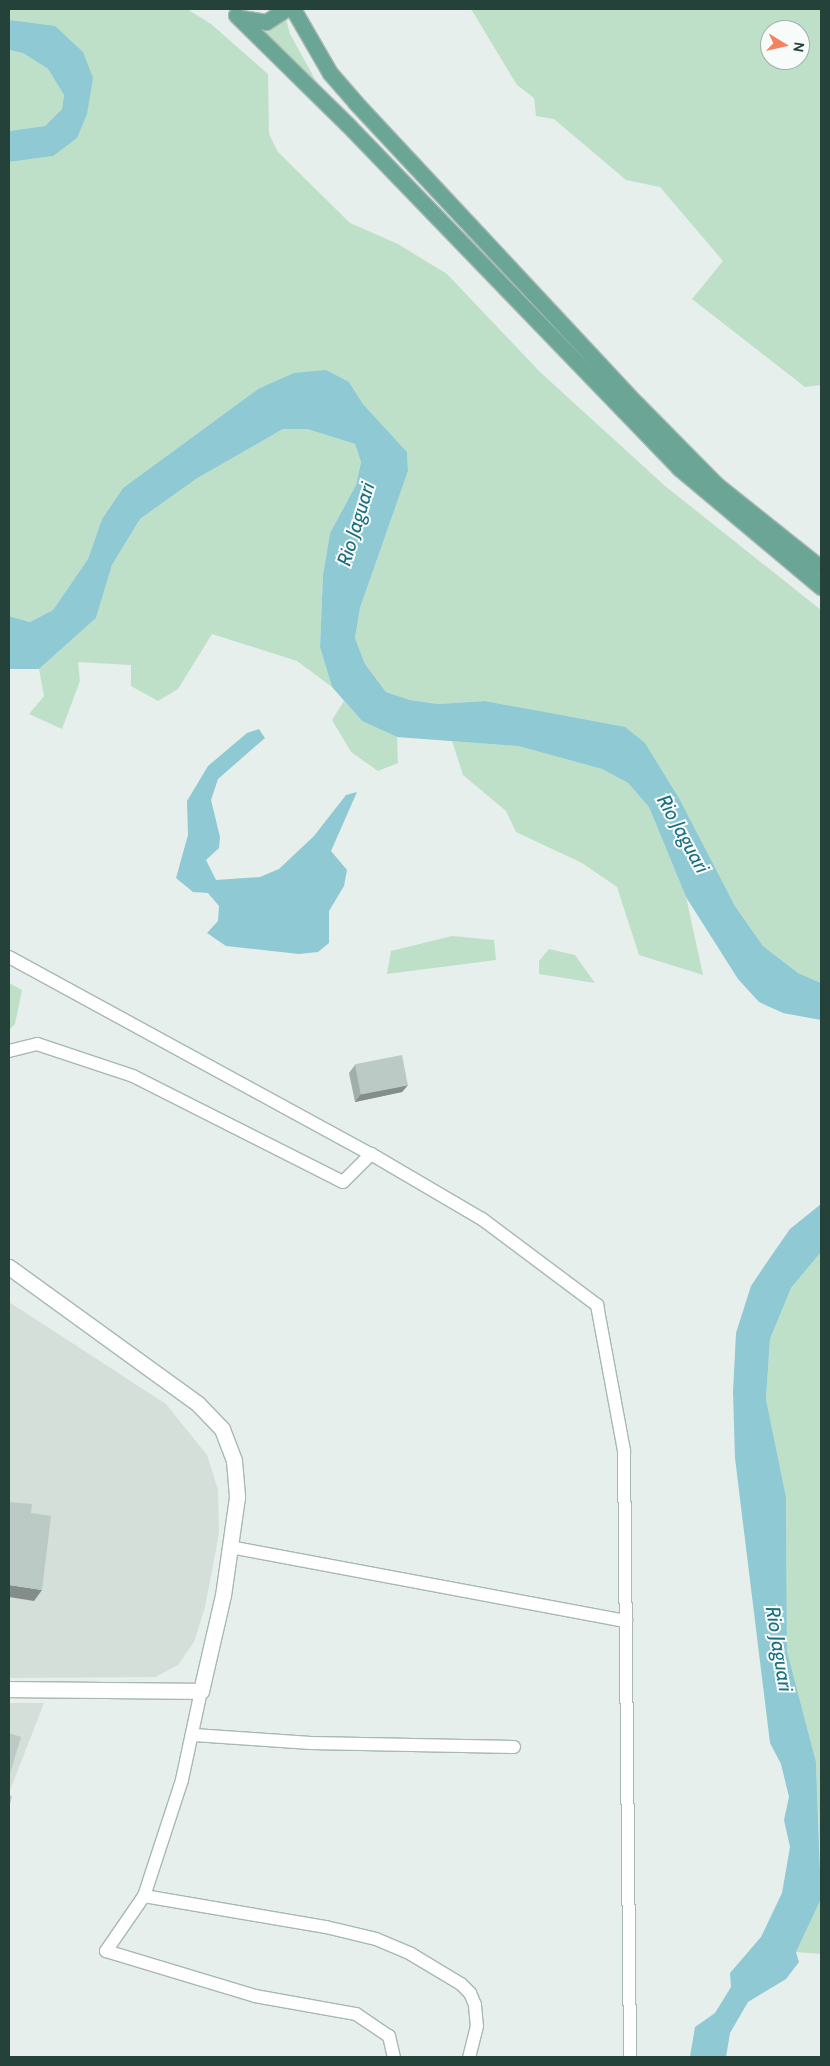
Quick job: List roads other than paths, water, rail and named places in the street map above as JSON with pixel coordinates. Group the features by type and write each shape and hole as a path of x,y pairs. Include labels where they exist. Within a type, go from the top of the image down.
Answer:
{"main road":[{"path":"233,12 250,22 266,22 286,9"},
{"path":"293,9 330,73 356,103 637,404 717,485 821,568"},
{"path":"233,12 347,124 679,468 821,587"}],"street":[{"path":"9,957 372,1154 482,1219 597,1305 624,1451 630,2057"},
{"path":"9,1051 37,1044 133,1076 343,1182 372,1154"},
{"path":"9,1267 198,1404 222,1429 234,1461 237,1497 223,1595 201,1691 194,1735 182,1780 144,1896 106,1951 255,1996 356,2014 389,2036 394,2057"},
{"path":"230,1547 626,1621"},
{"path":"9,1689 201,1691"},
{"path":"194,1735 311,1743 514,1747"},
{"path":"144,1896 326,1927 376,1939 411,1954 461,1984 470,1993 476,2004 477,2026 469,2057"}],"water":[{"path":"9,20 55,26 83,52 93,78 87,114 77,138 53,156 9,162 9,131 45,126 62,109 64,95 48,69 23,53 9,50"},
{"name":"Rio Jaguari","path":"326,370 349,382 363,404 407,452 408,471 360,608 355,638 365,664 386,692 410,700 438,704 485,701 625,727 645,743 679,798 735,906 763,946 798,973 821,983 821,1020 783,1013 759,1002 738,979 686,897 649,807 628,783 602,769 518,746 397,737 362,721 332,687 320,647 323,575 330,533 356,485 361,462 355,444 307,429 283,429 196,479 140,519 112,565 96,618 39,669 9,669 9,616 30,622 53,610 88,559 102,519 123,488 258,389 294,373"},
{"path":"259,729 265,738 218,779 211,800 220,837 219,848 206,860 216,880 260,877 279,869 314,836 346,795 357,792 331,851 347,870 344,886 329,911 329,943 318,952 299,954 226,946 207,933 218,921 219,906 208,893 193,892 176,878 188,835 187,801 208,766 247,733"},
{"name":"Rio Jaguari","path":"821,1204 821,1252 791,1288 770,1339 766,1399 786,1497 787,1651 816,1762 821,1899 796,1952 799,1962 786,1979 748,2002 730,2033 726,2057 690,2057 695,2027 715,2013 731,1987 730,1973 761,1937 782,1893 790,1847 784,1820 789,1797 781,1764 770,1743 735,1458 733,1392 736,1333 751,1286 790,1229"}]}
